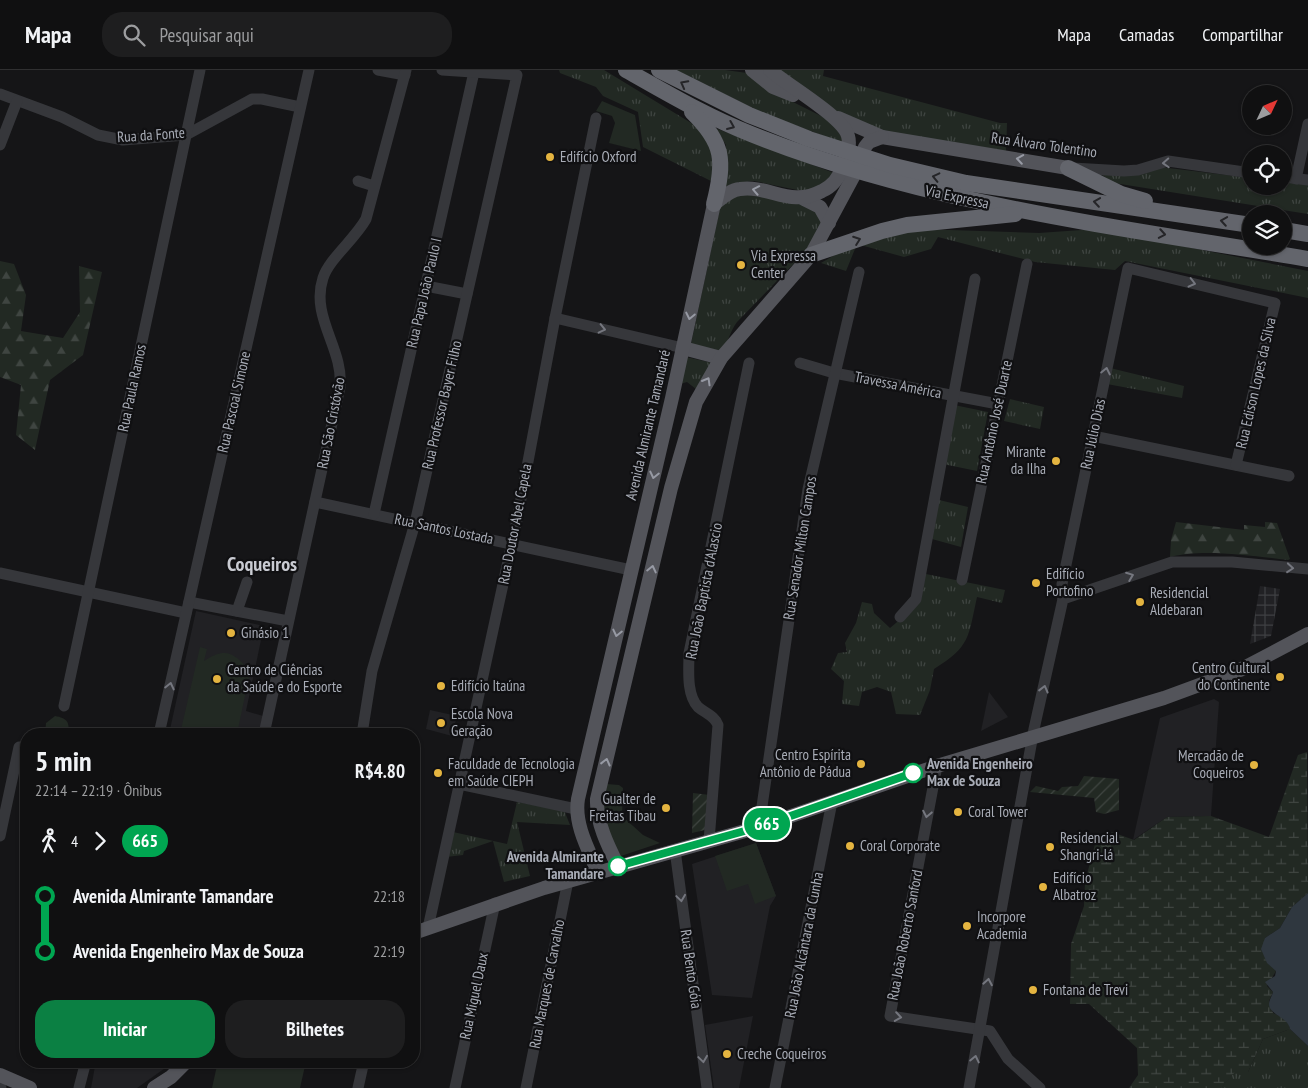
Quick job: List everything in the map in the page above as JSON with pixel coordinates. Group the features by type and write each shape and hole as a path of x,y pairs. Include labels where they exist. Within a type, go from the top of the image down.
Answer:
{"highway":[{"name":"Via Expressa","path":"626,70 684,103 744,131 808,147 890,173 945,196 1308,259"},
{"name":"Via Expressa","path":"659,70 808,147"},
{"path":"684,103 708,127 716,141 721,156 721,171 714,204"},
{"path":"1068,168 1121,194 1197,216"},
{"name":"Via Expressa","path":"890,173 1242,224"},
{"path":"811,255 882,231 907,225 1029,212"},
{"path":"1292,231 1308,234"}],"main road":[{"path":"752,70 773,87 816,105"},
{"path":"770,70 816,105 836,117 846,131 849,144 840,176 826,190 804,199"},
{"name":"Rua Álvaro Tolentino","path":"836,117 882,137 1068,168"},
{"path":"618,866 604,835 597,809 598,796 671,488 696,402 721,358 811,255 860,164 865,147 869,142 882,137"},
{"path":"714,204 733,190 751,189 804,199 820,207 829,223"},
{"name":"Avenida Almirante Tamandaré","path":"598,872 581,832 576,809 672,398 714,204"},
{"path":"683,348 721,358"},
{"path":"672,398 678,393 685,392 692,396 696,402"},
{"path":"420,931 495,904 568,881 759,827 937,766 1207,684 1240,670 1307,634"},
{"path":"576,809 597,809"},
{"path":"154,1088 180,1068"},
{"path":"0,1075 30,1088"}],"street":[{"name":"Rua Paula Ramos","path":"64,706 200,70"},
{"name":"Rua Pascoal Simone","path":"160,728 309,70"},
{"path":"378,70 405,72"},
{"path":"442,70 474,72"},
{"name":"Rua São Cristóvão","path":"265,728 342,376 340,363 322,315 322,283 330,266 362,226 405,72"},
{"name":"Rua Professor Bayer Filho","path":"363,728 372,671 415,523 517,75 474,72"},
{"name":"Rua Papa João Paulo I","path":"374,514 474,72"},
{"name":"Rua da Fonte","path":"0,94 62,117 98,135 112,139 186,135 252,99 262,98 300,107"},
{"path":"0,145 17,101"},
{"name":"Rua Doutor Abel Capela","path":"428,928 512,544 555,318 596,118"},
{"path":"1296,179 1308,124"},
{"name":"Rua Álvaro Tolentino","path":"1068,168 1138,170 1168,161 1242,172"},
{"path":"1292,178 1308,180"},
{"path":"358,180 374,186"},
{"name":"Rua Antônio José Duarte","path":"962,580 1027,264"},
{"name":"Rua Edison Lopes da Silva","path":"1128,268 1275,302 1236,465"},
{"name":"Rua Júlio Dias","path":"969,1088 980,1038 979,1030 1033,736 1063,599 1062,584 1128,268"},
{"name":"Rua Senador Milton Campos","path":"759,827 808,489 859,272"},
{"path":"900,617 916,598 975,279"},
{"path":"426,286 467,294"},
{"path":"555,318 683,348"},
{"name":"Rua João Baptista d'Alascio","path":"709,841 718,725 715,719 700,709 693,699 689,653 749,363"},
{"name":"Travessa América","path":"800,363 834,373 998,404"},
{"path":"1093,436 1288,476"},
{"name":"Rua Santos Lostada","path":"315,502 631,570"},
{"path":"1063,599 1172,562 1232,562 1308,569"},
{"path":"0,573 88,592 188,607 237,611 288,621"},
{"path":"237,611 247,582"},
{"path":"0,836 19,747"},
{"name":"Rua João Roberto Sanford","path":"937,766 890,1016 979,1030"},
{"path":"459,784 576,809"},
{"name":"Rua João Alcântara da Cunha","path":"776,1088 832,802"},
{"name":"Rua Bento Góia","path":"674,850 707,1088"},
{"name":"Rua Marques de Carvalho","path":"526,1088 568,881"},
{"name":"Rua Miguel Daux","path":"455,1088 495,904"},
{"path":"979,1030 993,1033 1008,1059 1040,1088"},
{"path":"80,1088 84,1068"},
{"path":"358,1088 362,1068"}],"shaded area":[{"path":"1260,586 1280,589 1271,636 1250,644"},
{"name":"Centro de Ciências da Saúde e do Esporte","path":"196,611 264,626 246,711 263,716 260,728 170,728"},
{"path":"989,692 1008,717 981,731"},
{"path":"1214,699 1219,702 1211,816 1167,817 1133,840 1160,718"},
{"name":"Escola Nova Geração","path":"430,710 457,716 452,736 426,729"},
{"path":"756,843 776,896 770,906 752,998 712,995 692,864"},
{"path":"1308,893 1308,1046 1270,1008 1269,1002 1273,992 1265,982 1275,976 1276,971 1267,963 1261,949 1265,938 1280,928 1292,907"},
{"name":"Creche Coqueiros","path":"753,1016 739,1088 714,1088 705,1025"},
{"path":"95,1068 165,1068 137,1088 91,1088"}],"green space":[{"path":"559,70 604,70 706,132 715,147 715,183 643,147 638,112 603,96 596,87 560,73"},
{"path":"676,70 725,70 747,73 783,97 833,122 845,144 763,113"},
{"path":"776,70 824,70 823,76 1000,123 1007,123 1006,151 877,131 842,115 802,91"},
{"path":"602,101 635,115 641,151 609,143 615,123 612,116 596,111"},
{"path":"715,128 834,173 831,181 807,192 754,181 734,183 725,187 726,145"},
{"path":"1160,167 1242,177 1242,195 1292,195 1292,183 1308,185 1308,214 1292,211 1292,205 1252,205 1114,183 1102,175 1129,175"},
{"path":"741,193 812,205 824,220 807,250 737,322 722,350 717,351 691,344 720,208 722,204"},
{"path":"919,229 1039,233 1096,229 1308,271 1308,298 1125,261 1115,270 1035,262 938,237 931,249 904,257 857,244 846,271 821,263 857,242"},
{"path":"0,261 14,264 26,295 21,331 63,338 80,312 79,266 102,272 83,355 50,380 35,450 16,435 21,385 0,377"},
{"path":"686,357 713,363 696,389 687,382 680,384"},
{"path":"1110,368 1184,386 1182,398 1107,384"},
{"path":"1010,399 1044,407 1040,429 1004,421"},
{"path":"954,405 988,412 977,471 943,464"},
{"path":"935,499 968,507 961,547 932,539"},
{"path":"1176,522 1244,530 1244,525 1265,527 1265,522 1277,523 1290,559 1212,553 1183,554 1170,557 1171,540"},
{"path":"916,572 1005,590 1002,603 977,597 966,639 955,654 934,669 930,690 920,715 896,714 891,692 877,687 862,692 859,706 842,704 844,681 831,669 838,653 847,652 845,643 856,623 862,602 872,604 874,613 890,628 904,615 911,604"},
{"path":"200,647 207,649 204,661 212,656 224,653 235,656 240,660 250,672 238,728 181,728"},
{"path":"55,716 67,721 68,728 46,728 46,723"},
{"path":"1307,752 1308,893 1292,907 1280,928 1265,938 1276,971 1267,986 1273,992 1269,1001 1273,1013 1286,1021 1290,1029 1263,1039 1248,1072 1235,1072 1221,1088 1129,1088 1138,1075 1137,1048 1089,1004 1070,1004 1071,944 1084,906 1085,882 1095,844 1112,832 1134,840 1167,817 1211,816 1269,837 1298,755"},
{"path":"1084,776 1119,779 1119,810 1104,814 1096,812 1094,798 1030,792 1036,786 1058,791 1062,787 1078,786"},
{"path":"607,784 619,785 623,788 622,816 643,835 660,843 618,857 601,811"},
{"path":"693,793 710,795 705,830 692,833"},
{"path":"517,802 564,810 570,825 517,822 530,876 504,882 493,841 464,851 463,855 446,857 453,832 507,844"},
{"path":"756,843 776,896 755,904 748,884 727,891 715,856"},
{"path":"1290,1029 1308,1046 1308,1088 1221,1088 1235,1071 1248,1072 1263,1039"},
{"path":"216,1068 305,1068 300,1088 212,1088"}],"bus line":[{"name":"665","path":"618,866 759,827 913,773"}],"place":[{"name":"Edifício Oxford","path":"550,157"},
{"name":"Via Expressa Center","path":"741,265"},
{"name":"Mirante da Ilha","path":"1056,461"},
{"name":"Edifício Portofino","path":"1036,583"},
{"name":"Residencial Aldebaran","path":"1140,602"},
{"name":"Ginásio 1","path":"231,633"},
{"name":"Centro Cultural do Continente","path":"1280,677"},
{"name":"Centro de Ciências da Saúde e do Esporte","path":"217,679"},
{"name":"Edifício Itaúna","path":"441,686"},
{"name":"Escola Nova Geração","path":"441,723"},
{"name":"Centro Espírita Antônio de Pádua","path":"861,764"},
{"name":"Mercadão de Coqueiros","path":"1254,765"},
{"name":"Faculdade de Tecnologia em Saúde CIEPH","path":"438,773"},
{"name":"Avenida Engenheiro Max de Souza","path":"913,773"},
{"name":"Gualter de Freitas Tibau","path":"666,808"},
{"name":"Coral Tower","path":"958,812"},
{"name":"Coral Corporate","path":"850,846"},
{"name":"Residencial Shangri-lá","path":"1050,847"},
{"name":"Avenida Almirante Tamandare","path":"618,866"},
{"name":"Edifício Albatroz","path":"1043,887"},
{"name":"Incorpore Academia","path":"967,926"},
{"name":"Fontana de Trevi","path":"1033,990"},
{"name":"Creche Coqueiros","path":"727,1054"}],"district":[{"name":"Coqueiros","path":"262,564"}]}
